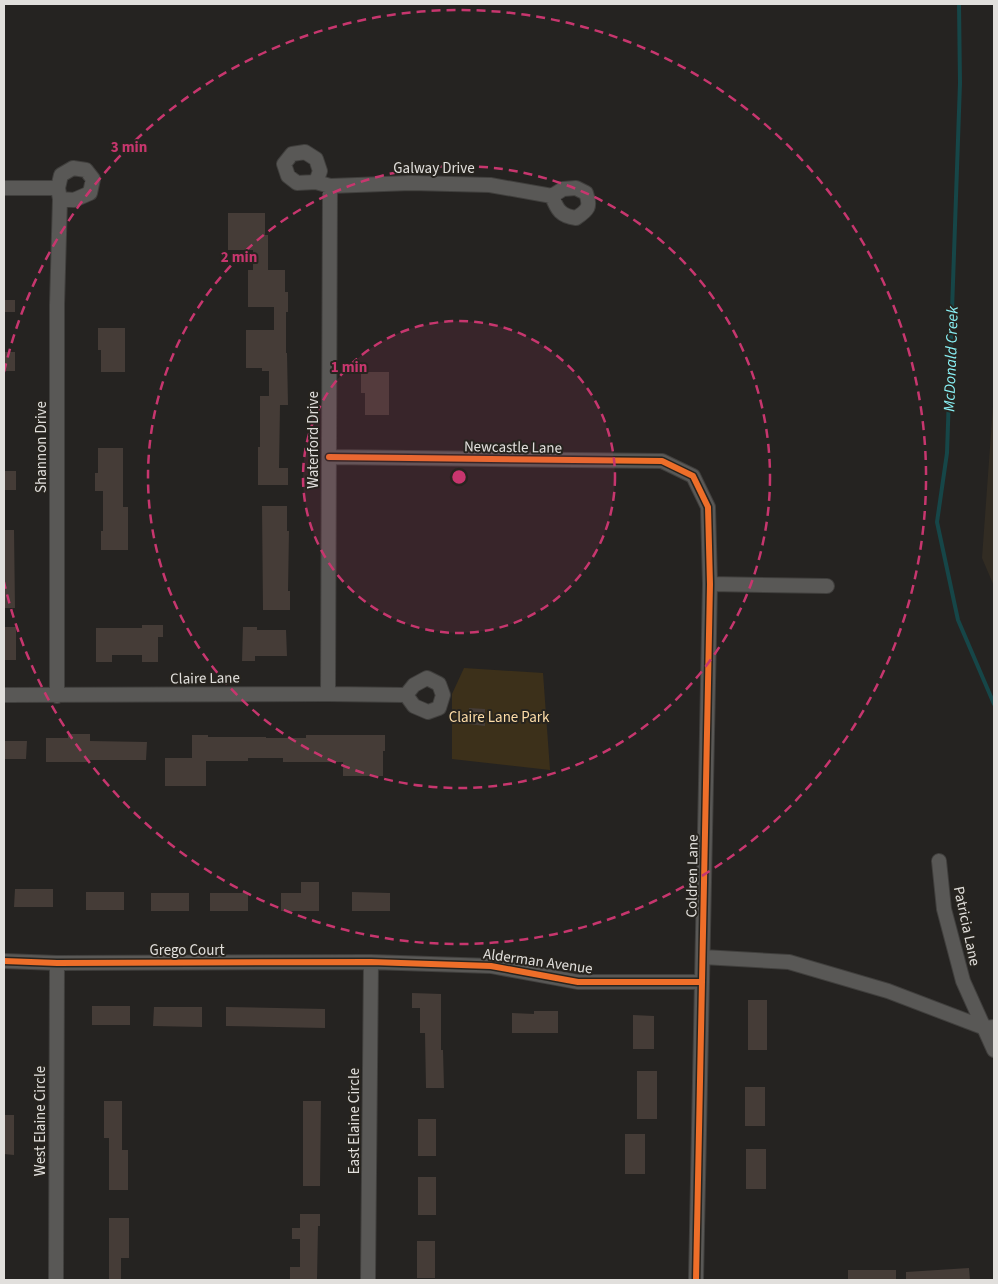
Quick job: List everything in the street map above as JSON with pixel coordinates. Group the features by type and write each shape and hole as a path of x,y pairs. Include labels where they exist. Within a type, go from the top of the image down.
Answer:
{"street":[{"name":"Galway Drive","path":"316,182 330,186 410,183 490,185 552,196"},
{"name":"Waterford Drive","path":"328,694 330,186"},
{"name":"Shannon Drive","path":"4,188 59,193 57,296 57,696"},
{"name":"Newcastle Lane","path":"329,458 662,461 693,476"},
{"name":"Coldren Lane","path":"693,476 708,507 710,584 696,1280"},
{"path":"710,584 827,586"},
{"name":"Claire Lane","path":"4,695 406,695"},
{"name":"Patricia Lane","path":"939,861 944,909 963,981 989,1027 994,1050"},
{"path":"703,956 789,962 888,991 989,1027"},
{"name":"Grego Court","path":"4,961 371,962"},
{"name":"West Elaine Circle","path":"56,1280 57,962"},
{"name":"Alderman Avenue","path":"371,962 491,966 578,982 702,982"},
{"name":"East Elaine Circle","path":"368,1280 371,962"}],"shaded area":[{"path":"994,392 994,586 982,558"}],"green space":[{"name":"Claire Lane Park","path":"464,668 543,673 550,770 452,759 452,694"}],"building":[{"path":"228,213 265,213 265,235 268,235 268,270 285,270 285,292 288,292 286,353 288,405 280,405 279,468 288,468 288,485 258,485 260,396 269,396 269,371 262,371 262,368 246,368 246,330 274,330 274,307 248,307 248,270 253,270 253,250 228,250"},
{"path":"4,300 15,300 15,312 4,312"},
{"path":"98,328 125,328 125,372 101,372"},
{"path":"4,352 15,352 15,371 4,371"},
{"path":"361,372 389,372 389,415 365,415 365,393 361,393"},
{"path":"98,448 123,448 123,507 128,507 128,550 101,550 103,491 95,491 95,473 98,473"},
{"path":"4,471 16,471 16,490 4,490"},
{"path":"262,506 287,506 290,610 263,610"},
{"path":"4,530 14,530 15,608 4,608"},
{"path":"142,625 163,625 163,637 158,637 158,662 142,662 142,655 112,655 112,662 96,662 96,628 142,628"},
{"path":"4,627 16,627 16,660 4,660"},
{"path":"243,627 257,627 257,630 286,630 287,656 255,656 255,661 242,661"},
{"path":"469,708 485,709 485,726 468,724"},
{"path":"68,734 90,734 90,741 147,742 146,760 46,762 46,738 68,738"},
{"path":"192,735 208,735 208,737 306,738 306,735 385,735 383,776 343,776 343,762 283,762 283,758 248,758 248,761 206,761 206,786 165,786 165,758 192,758"},
{"path":"4,741 27,741 26,759 4,759"},
{"path":"301,882 319,882 319,911 281,911 281,893 301,893"},
{"path":"15,889 53,889 53,907 14,907"},
{"path":"86,892 124,892 124,910 86,910"},
{"path":"352,892 390,893 390,911 352,911"},
{"path":"151,893 189,893 189,911 151,911"},
{"path":"210,893 248,893 248,911 210,911"},
{"path":"412,993 441,994 441,1050 443,1050 444,1088 426,1088 425,1033 420,1033 420,1008 412,1008"},
{"path":"748,1000 767,1000 767,1050 748,1050"},
{"path":"92,1006 130,1006 130,1025 92,1025"},
{"path":"154,1007 202,1007 202,1027 153,1026"},
{"path":"226,1007 325,1009 325,1028 226,1026"},
{"path":"534,1011 558,1011 558,1033 512,1033 512,1013 534,1014"},
{"path":"633,1015 654,1016 654,1049 633,1049"},
{"path":"637,1071 657,1071 657,1119 637,1119"},
{"path":"745,1087 765,1087 765,1126 745,1126"},
{"path":"104,1101 122,1101 122,1150 128,1150 128,1190 109,1190 109,1138 104,1138"},
{"path":"303,1101 321,1101 320,1186 303,1186"},
{"path":"4,1115 14,1115 14,1155 4,1154"},
{"path":"418,1119 436,1119 436,1156 418,1156"},
{"path":"625,1134 645,1134 645,1174 625,1174"},
{"path":"746,1149 766,1149 766,1189 746,1189"},
{"path":"418,1177 436,1177 436,1215 418,1215"},
{"path":"300,1214 320,1214 317,1280 290,1280 290,1267 300,1267 300,1239 292,1239 292,1228 300,1228"},
{"path":"109,1218 129,1218 129,1258 121,1258 121,1280 109,1280"},
{"path":"417,1241 435,1241 435,1278 417,1278"},
{"path":"969,1268 970,1280 906,1280 906,1272"},
{"path":"848,1270 896,1270 896,1280 848,1280"}],"waterway":[{"name":"McDonald Creek","path":"959,4 960,83 947,453 937,522 958,620 994,704"}],"cycle path":[{"path":"329,457 662,461 693,476 708,507 710,584 696,1280"},
{"path":"4,961 57,963 371,962 491,966 578,982 702,982"}]}
